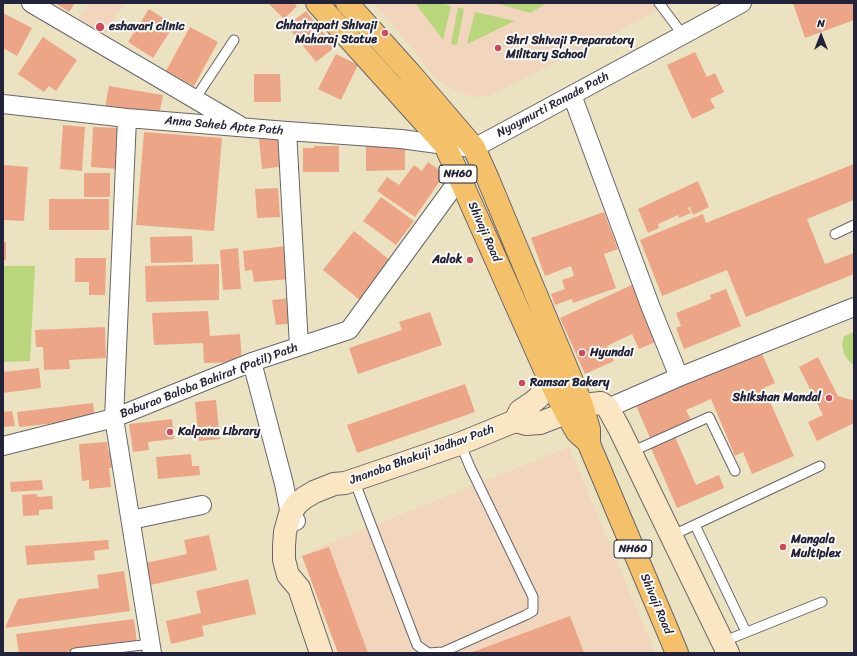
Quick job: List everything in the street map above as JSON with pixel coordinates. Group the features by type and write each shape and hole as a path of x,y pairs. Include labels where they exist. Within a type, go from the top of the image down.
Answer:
{"highway":[{"name":"Shivaji Road","path":"317,3 445,145 549,379 574,409"},
{"name":"Shivaji Road","path":"347,3 474,148 488,179 574,409 577,432 589,444 677,653"}],"street":[{"path":"31,3 243,127"},
{"name":"Nyaymurti Ranade Path","path":"474,148 742,3"},
{"path":"572,95 678,377"},
{"name":"Anna Saheb Apte Path","path":"3,104 127,118 401,139 445,145"},
{"path":"127,118 114,418 152,648"},
{"path":"287,131 299,346"},
{"path":"445,145 474,148"},
{"name":"Baburao Baloba Bahirat (Patil) Path","path":"3,446 114,418 252,362 349,330 460,178"},
{"path":"608,408 678,377 854,307"},
{"path":"252,362 294,519 285,532 284,560 288,575 299,588 321,653"},
{"path":"515,421 520,411 532,404 539,397 549,379"},
{"path":"574,409 601,403 608,408 631,452 725,648"},
{"name":"Jnanoba Bhakuji Jadhav Path","path":"294,519 297,504 314,492 334,484 349,482 407,462 515,421 526,424 540,423 574,409"},
{"path":"131,520 202,505"}],"lane":[{"path":"659,3 683,35"},
{"path":"195,99 234,40"},
{"path":"835,234 854,225"},
{"path":"631,452 709,417 735,471"},
{"path":"349,482 417,645 428,653 443,652 526,616 533,611 533,597 470,467 460,443"},
{"path":"671,536 820,466"},
{"path":"695,525 746,632"},
{"path":"725,648 746,632 822,602"},
{"path":"74,653 152,648"}],"shaded area":[{"name":"eshavari clinic","path":"89,3 125,3 104,36 78,19"},
{"name":"Shri Shivaji Preparatory Military School","path":"373,3 673,3 489,96 474,97 458,92 438,81 384,14"},
{"path":"569,447 655,653 346,653 310,551"}],"green space":[{"path":"415,3 440,3 451,6 443,40"},
{"path":"496,3 547,3 530,13"},
{"path":"458,7 464,9 457,45 451,44"},
{"path":"475,12 515,21 467,44"},
{"path":"3,266 35,266 30,361 3,362"},
{"path":"854,332 854,365 846,357 842,345 844,336"}],"building":[{"path":"55,3 75,3 69,12"},
{"path":"268,3 294,3 297,6 284,19"},
{"path":"793,3 854,3 854,20 805,38"},
{"path":"149,9 174,25 153,58 128,42"},
{"path":"306,11 335,47 316,62 287,26"},
{"path":"3,13 32,28 17,56 3,48"},
{"path":"190,27 218,42 194,86 166,71"},
{"path":"43,37 77,60 56,91 49,86 44,92 18,74"},
{"path":"695,52 707,77 715,73 724,92 710,99 715,108 692,119 667,65"},
{"path":"336,54 358,65 341,100 318,89"},
{"path":"254,74 280,74 281,102 254,102"},
{"path":"109,86 163,95 159,116 105,107"},
{"path":"63,125 85,127 82,171 60,169"},
{"path":"93,127 121,128 119,169 91,167"},
{"path":"144,132 222,138 214,231 136,225"},
{"path":"282,136 285,166 262,169 259,139"},
{"path":"405,144 405,170 366,171 366,145"},
{"path":"314,146 339,146 339,172 303,172 303,148 314,148"},
{"path":"428,162 445,174 415,217 377,191 387,177 399,185 414,165 422,171"},
{"path":"854,164 854,200 807,219 825,264 854,253 854,274 746,317 727,270 662,296 640,240 703,214 706,223"},
{"path":"4,165 28,167 24,221 3,220"},
{"path":"84,173 110,173 110,197 84,197"},
{"path":"698,181 709,207 693,215 690,208 692,206 688,208 691,213 679,218 678,215 658,224 659,228 648,233 638,209"},
{"path":"278,188 280,217 257,218 255,189"},
{"path":"381,197 414,221 396,245 363,221"},
{"path":"49,199 109,199 109,230 49,230"},
{"path":"604,212 618,249 604,254 616,288 573,303 572,299 555,305 551,294 565,289 562,280 574,276 571,266 545,276 531,238"},
{"path":"354,231 392,262 361,301 323,270"},
{"path":"192,236 193,262 151,263 150,237"},
{"path":"3,242 6,242 6,260 3,260"},
{"path":"286,246 290,279 254,282 252,270 245,271 243,251"},
{"path":"238,248 241,289 223,290 220,250"},
{"path":"75,258 106,258 105,295 89,295 89,282 75,282"},
{"path":"219,264 219,300 146,302 145,266"},
{"path":"636,283 662,339 639,349 632,334 607,346 614,361 585,374 560,318"},
{"path":"726,289 741,326 684,349 676,328 681,326 676,313 711,299 710,295"},
{"path":"291,298 294,323 276,325 272,300"},
{"path":"208,311 210,336 240,334 242,362 204,363 203,343 154,345 152,313"},
{"path":"430,312 442,345 358,374 349,348 402,330 399,322"},
{"path":"105,327 106,358 69,360 70,369 44,370 43,347 36,347 35,330"},
{"path":"760,349 775,383 764,388 794,456 752,474 743,452 735,456 711,399 686,410 691,420 650,438 635,403"},
{"name":"Shikshan Mandal","path":"818,357 838,396 852,400 854,399 854,423 817,441 808,422 823,415 799,367"},
{"path":"39,368 41,388 3,393 3,372"},
{"path":"465,384 475,412 357,453 347,425"},
{"path":"216,400 220,439 199,441 195,402"},
{"path":"93,403 95,419 19,427 17,412"},
{"path":"12,411 15,426 3,427 3,412"},
{"path":"172,419 174,439 148,442 149,450 133,452 129,424"},
{"path":"675,437 696,485 719,475 724,488 677,508 651,448"},
{"path":"107,442 108,451 111,451 113,468 109,468 111,487 89,489 89,480 82,481 79,444"},
{"path":"191,454 192,466 199,466 200,475 158,479 156,457"},
{"path":"42,480 43,490 11,492 10,482"},
{"path":"37,494 37,497 52,496 53,509 39,510 39,515 23,516 22,495"},
{"path":"209,535 217,570 146,586 141,564 187,554 184,540"},
{"path":"108,540 109,549 94,551 95,560 27,565 25,546"},
{"path":"329,547 368,653 338,653 302,556"},
{"path":"124,571 130,611 5,628 18,599 99,588 97,575"},
{"path":"248,579 256,614 202,626 204,636 171,644 166,621 201,613 196,591"},
{"path":"570,616 584,653 470,653"},
{"path":"134,619 137,643 57,653 19,653 16,634"}],"place":[{"name":"eshavari clinic","path":"100,27"},
{"name":"Chhatrapati Shivaji Maharaj Statue","path":"385,33"},
{"name":"Shri Shivaji Preparatory Military School","path":"498,48"},
{"name":"Aalok","path":"470,260"},
{"name":"Hyundai","path":"582,353"},
{"name":"Ramsar Bakery","path":"522,383"},
{"name":"Shikshan Mandal","path":"829,398"},
{"name":"Kalpana Library","path":"170,432"},
{"name":"Mangala Multiplex","path":"783,547"}]}
